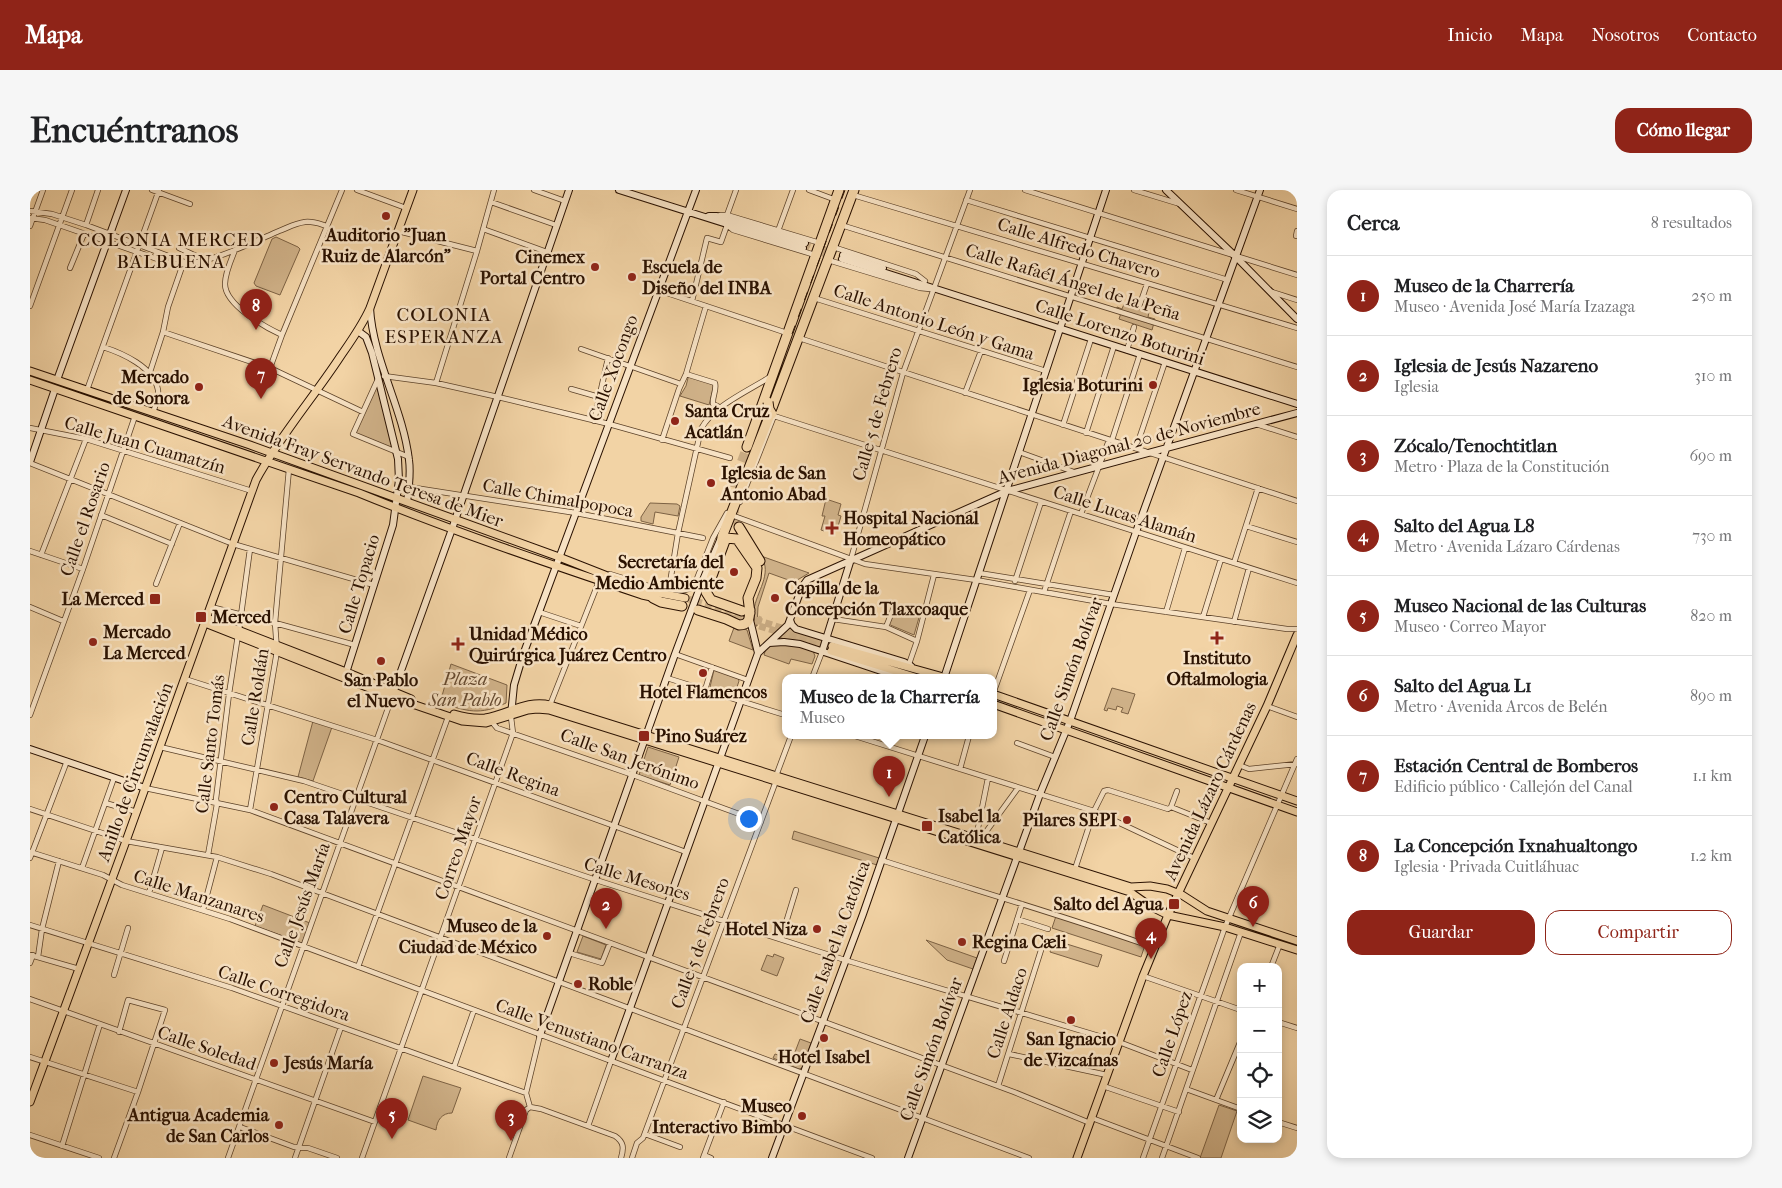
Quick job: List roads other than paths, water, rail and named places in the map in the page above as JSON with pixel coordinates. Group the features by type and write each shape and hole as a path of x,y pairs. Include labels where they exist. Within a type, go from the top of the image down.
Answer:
{"highway":[{"path":"747,447 840,190"},
{"path":"747,615 711,600 707,596 707,588 722,549 736,500 853,192"},
{"path":"771,412 773,373"},
{"path":"698,610 726,619 739,626 744,625 762,570 759,560 739,527"},
{"path":"724,537 737,539 757,568 756,578 748,598 747,615"},
{"path":"653,598 661,602 684,603"}],"main road":[{"name":"Anillo de Circunvalación","path":"30,1102 137,812 256,480 272,453 358,331 370,308 413,190"},
{"name":"Avenida Fray Servando Teresa de Mier","path":"30,371 272,453 559,557 600,577 653,598"},
{"name":"Avenida Fray Servando Teresa de Mier","path":"30,380 359,493 556,566 600,577 684,603"},
{"path":"407,502 411,508 452,529"},
{"path":"206,620 346,674 416,706 467,722 492,722 531,704 550,705 646,738"},
{"name":"Avenida Lázaro Cárdenas","path":"1077,1158 1143,976 1168,915 1267,706 1297,636"},
{"path":"906,674 832,648 930,674"},
{"path":"393,695 406,697 457,715 473,718 511,714 528,710 545,710 646,738 897,816 1130,892 1150,906 1168,915 1225,927 1297,950"},
{"path":"997,695 1297,801"},
{"path":"406,697 416,706"},
{"path":"997,705 1297,812"},
{"path":"897,816 978,839 1019,855 1075,869 1131,887 1159,887 1178,893 1207,911 1297,941"}],"street":[{"path":"30,226 33,210 43,190"},
{"path":"30,306 32,292 72,190"},
{"path":"86,225 98,190"},
{"path":"57,380 126,190"},
{"path":"152,190 190,204"},
{"path":"270,368 342,190"},
{"path":"357,190 406,208"},
{"path":"436,383 494,190"},
{"path":"534,190 565,201"},
{"name":"Calle Jesús María","path":"228,1158 452,529 569,190"},
{"path":"619,190 705,216 727,225 804,246 717,216"},
{"name":"Calle Xocongo","path":"511,714 514,685 559,557 696,190"},
{"path":"727,215 736,190"},
{"path":"778,231 793,190"},
{"path":"810,190 836,200"},
{"name":"Calle 5 de Febrero","path":"814,674 827,638 851,559 903,373 970,190"},
{"path":"1026,190 1297,275"},
{"path":"946,674 1106,190"},
{"path":"1134,190 1180,204"},
{"path":"1166,190 1297,319"},
{"path":"1236,190 1259,193 1297,209"},
{"path":"87,390 159,191"},
{"name":"Calle Alfredo Chavero","path":"853,192 1147,284 1297,328"},
{"name":"Calle Simón Bolívar","path":"908,1158 1040,794 1070,721 1136,532 1259,193"},
{"path":"966,200 1228,280"},
{"path":"490,202 556,225"},
{"path":"33,210 86,225 140,245 183,264"},
{"path":"705,216 727,215 820,243"},
{"path":"31,218 59,225 168,263 183,264 191,264 235,250 305,222 328,226"},
{"path":"727,225 733,230 815,255"},
{"path":"692,301 708,238 722,242 727,225"},
{"name":"Calle Rafaél Ángel de la Peña","path":"841,225 1297,367"},
{"path":"483,228 547,252"},
{"path":"398,231 477,251"},
{"path":"70,268 84,234"},
{"name":"Calle Lorenzo Boturini","path":"833,247 916,274 934,288"},
{"path":"179,248 205,260"},
{"path":"235,250 225,285 228,295 260,324 282,335"},
{"name":"Calle Lorenzo Boturini","path":"925,281 842,257 1297,404"},
{"name":"Calle Lorenzo Boturini","path":"828,260 920,288 934,288"},
{"path":"149,375 164,332 168,307 183,264"},
{"path":"1140,304 1147,284"},
{"path":"658,290 787,334"},
{"path":"1270,292 1297,300"},
{"name":"Calle Antonio León y Gama","path":"814,298 1046,371"},
{"path":"662,440 686,374 706,306"},
{"path":"370,308 372,324 409,457 407,502"},
{"path":"1127,350 1134,327"},
{"name":"Calle Topacio","path":"346,674 393,525 399,467 397,452 366,337 358,331"},
{"path":"164,332 270,368 363,412"},
{"path":"799,338 1031,416 1150,452 1297,501"},
{"path":"1063,425 1091,339"},
{"path":"1086,432 1114,346"},
{"path":"103,347 126,355 149,375 158,388 153,413"},
{"path":"581,349 681,384"},
{"path":"966,393 981,352"},
{"path":"1081,514 1098,466 1110,440 1140,354"},
{"path":"594,421 608,358"},
{"path":"1136,448 1165,362"},
{"path":"736,500 713,538 694,586 682,591 669,589 695,448 703,424 710,416 773,373"},
{"path":"686,374 715,383 713,404 722,408"},
{"path":"409,457 354,435 353,432 378,378 386,376 436,383 498,397 609,424 730,458"},
{"path":"55,389 30,463 234,544 374,585"},
{"path":"571,389 599,397"},
{"path":"530,1107 526,1093 540,1035 558,982 688,619 702,582 745,492 771,412"},
{"name":"Calle Lucas Alamán","path":"771,412 1007,491 1297,583"},
{"name":"Avenida Diagonal 20 de Noviembre","path":"758,654 786,628 802,587 807,580 851,559 1007,491 1297,413"},
{"name":"Calle el Rosario","path":"30,715 83,569 135,416"},
{"path":"1255,424 1297,437"},
{"name":"Calle Juan Cuamatzín","path":"30,428 86,438 252,492"},
{"path":"41,555 86,438"},
{"path":"1019,452 1074,472"},
{"name":"Calle Roldán","path":"250,810 277,648 275,623 289,469"},
{"name":"Calle Chimalpopoca","path":"409,487 576,513 703,538"},
{"path":"1234,563 1258,488"},
{"path":"1014,587 1041,502"},
{"path":"1044,592 1071,511"},
{"path":"101,515 172,544"},
{"path":"734,516 864,564 976,580 1111,604 1297,629"},
{"path":"156,584 180,524"},
{"path":"1246,526 1297,542"},
{"path":"1166,612 1185,548"},
{"name":"Calle Santo Tomás","path":"208,855 217,804 216,799 229,694 250,549"},
{"path":"30,551 83,569"},
{"path":"1204,617 1221,559"},
{"path":"1234,622 1249,568"},
{"path":"979,573 1114,595"},
{"path":"550,705 600,577 616,575 652,587 665,581 670,582"},
{"path":"909,664 934,575"},
{"path":"997,683 1030,590"},
{"path":"30,607 64,620"},
{"path":"211,607 355,645"},
{"path":"886,627 894,607"},
{"path":"540,612 581,626"},
{"path":"588,1126 758,654 747,615"},
{"path":"833,619 886,627 917,641"},
{"path":"790,620 792,626 796,629 909,664 915,670"},
{"path":"1287,629 1297,636"},
{"path":"768,643 791,642 888,672 906,674"},
{"path":"675,654 748,680"},
{"path":"705,690 712,667"},
{"path":"667,678 782,713"},
{"name":"Calle Regina","path":"185,679 268,707 330,724 377,740 686,852"},
{"path":"1267,706 1297,717"},
{"name":"Correo Mayor","path":"362,1158 513,733 511,714"},
{"path":"358,966 448,716"},
{"name":"Calle San Jerónimo","path":"492,722 495,727 704,800 761,822"},
{"name":"Calle 5 de Febrero","path":"632,1158 637,1143 645,1134 790,739"},
{"path":"864,739 1094,811 1194,858"},
{"name":"Calle Isabel la Católica","path":"772,1158 924,739"},
{"path":"960,769 967,739"},
{"path":"1017,743 1055,757"},
{"name":"Calle Mesones","path":"160,748 304,782 596,880 845,960 1119,1042 1192,1070"},
{"path":"30,749 145,788 250,810 822,1022 1198,1158"},
{"path":"30,858 67,761"},
{"path":"1239,765 1249,770 1296,762"},
{"name":"Calle López","path":"1143,1158 1228,919 1296,762"},
{"path":"82,868 114,778"},
{"path":"978,839 988,778"},
{"path":"978,839 1018,788"},
{"path":"1075,869 1094,811 1106,790 1166,809 1171,806 1177,790"},
{"path":"105,803 137,812"},
{"path":"1171,806 1211,823"},
{"path":"30,809 126,842 208,855 240,864 1029,1158"},
{"path":"149,893 162,848"},
{"name":"Calle Manzanares","path":"31,852 82,868 122,885 203,910 303,946"},
{"path":"203,910 216,857"},
{"path":"881,860 1141,942"},
{"path":"30,963 42,929 59,861"},
{"path":"781,939 796,890"},
{"path":"1004,961 1022,904"},
{"path":"1017,919 1048,929"},
{"name":"Calle Corregidora","path":"30,925 224,986 526,1093"},
{"path":"114,975 128,928"},
{"path":"1162,1158 1241,932"},
{"path":"569,953 602,964 610,943"},
{"path":"1273,963 1280,944"},
{"name":"Calle Venustiano Carranza","path":"303,946 872,1158"},
{"name":"Calle Aldaco","path":"998,1086 1042,947"},
{"path":"34,956 79,969"},
{"path":"1143,976 1237,1009"},
{"name":"Calle Soledad","path":"30,999 375,1122"},
{"path":"114,1158 165,1010 128,1000 119,1032"},
{"path":"454,1068 474,1010"},
{"path":"1282,1023 1297,1028"},
{"path":"62,1146 100,1024"},
{"path":"295,1158 341,1027"},
{"path":"1216,1100 1237,1050"},
{"path":"1008,1054 1107,1075"},
{"path":"30,1057 138,1092"},
{"path":"1103,1086 1179,1112"},
{"path":"1186,1089 1237,1108"},
{"path":"712,1158 704,1157 724,1102"},
{"path":"530,1107 541,1109 619,1138 623,1146 622,1158"},
{"path":"509,1158 526,1110 530,1107"},
{"path":"1282,1123 1297,1128"},
{"path":"240,1127 298,1148 308,1148 337,1158"},
{"path":"30,1134 99,1158"},
{"path":"645,1134 680,1147"}],"tunnel":[{"path":"805,243 843,255"},
{"path":"803,248 842,259"},
{"path":"739,527 732,497 737,475 747,447"},
{"path":"685,598 785,629"},
{"path":"745,613 760,621"},
{"path":"729,617 786,634 831,651"}],"railway":[{"path":"792,334 845,190"}],"place":[{"name":"Auditorio \"Juan Ruiz de Alarcón\"","path":"386,216"},
{"name":"Cinemex Portal Centro","path":"595,267"},
{"name":"Escuela de Diseño del INBA","path":"632,277"},
{"name":"La Concepción Ixnahualtongo","path":"256,330"},
{"name":"Iglesia Boturini","path":"1153,385"},
{"name":"Mercado de Sonora","path":"199,387"},
{"name":"Estación Central de Bomberos","path":"261,399"},
{"name":"Santa Cruz Acatlán","path":"675,421"},
{"name":"Iglesia de San Antonio Abad","path":"711,483"},
{"name":"Hospital Nacional Homeopático","path":"832,528"},
{"name":"Secretaría del Medio Ambiente","path":"734,572"},
{"name":"Capilla de la Concepción Tlaxcoaque","path":"775,598"},
{"name":"La Merced","path":"155,599"},
{"name":"Merced","path":"201,617"},
{"name":"Instituto Oftalmologia","path":"1217,638"},
{"name":"Mercado La Merced","path":"93,642"},
{"name":"Unidad Médico Quirúrgica Juárez Centro","path":"458,644"},
{"name":"San Pablo el Nuevo","path":"381,661"},
{"name":"Hotel Flamencos","path":"703,673"},
{"name":"Pino Suárez","path":"644,736"},
{"name":"Museo de la Charrería","path":"889,797"},
{"name":"Centro Cultural Casa Talavera","path":"274,807"},
{"name":"Pilares SEPI","path":"1127,820"},
{"name":"Isabel la Católica","path":"927,826"},
{"name":"Salto del Agua","path":"1174,904"},
{"name":"Salto del Agua L1","path":"1253,927"},
{"name":"Iglesia de Jesús Nazareno","path":"606,929"},
{"name":"Hotel Niza","path":"817,929"},
{"name":"Museo de la Ciudad de México","path":"547,936"},
{"name":"Regina Cæli","path":"962,942"},
{"name":"Salto del Agua L8","path":"1151,959"},
{"name":"Roble","path":"578,984"},
{"name":"San Ignacio de Vizcaínas","path":"1071,1020"},
{"name":"Hotel Isabel","path":"824,1038"},
{"name":"Jesús María","path":"274,1063"},
{"name":"Museo Interactivo Bimbo","path":"802,1116"},
{"name":"Antigua Academia de San Carlos","path":"279,1125"},
{"name":"Museo Nacional de las Culturas","path":"392,1139"},
{"name":"Zócalo/Tenochtitlan","path":"511,1141"}],"district":[{"name":"COLONIA MERCED BALBUENA","path":"171,250"},
{"name":"COLONIA ESPERANZA","path":"444,325"}],"park label":[{"name":"Plaza San Pablo","path":"465,689"}]}
